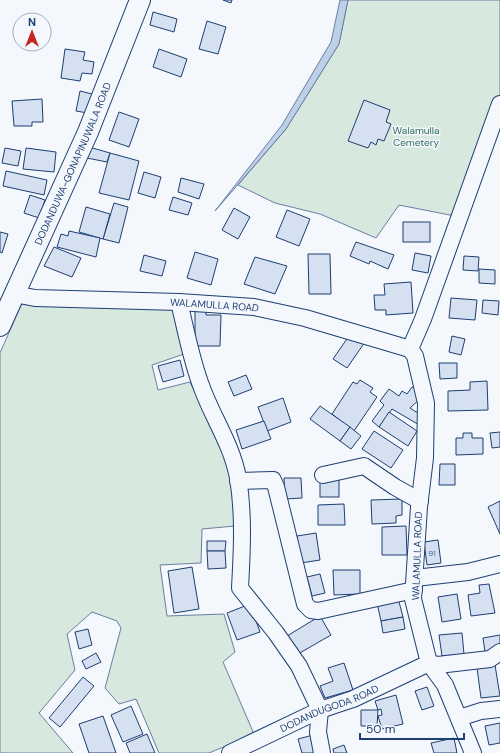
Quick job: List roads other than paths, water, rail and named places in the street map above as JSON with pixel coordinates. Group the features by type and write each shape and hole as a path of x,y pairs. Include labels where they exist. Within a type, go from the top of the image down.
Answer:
{"main road":[{"name":"DODANDUWA-GONAPINUWALA ROAD","path":"0,326 88,132 140,0"}],"street":[{"path":"410,349 423,319 500,104"},
{"name":"WALAMULLA ROAD","path":"14,294 35,298 179,302 254,307 305,318 410,349 415,356 426,404 425,458 420,500 413,599 429,663 445,685 473,753"},
{"path":"179,302 190,349 202,388 227,442 238,481 243,545 240,588 276,633 299,666 320,710 318,732 322,753"},
{"path":"322,475 364,466 395,487 420,500"},
{"path":"238,481 273,480 305,604 311,610 318,611 414,584 500,564"},
{"path":"429,663 438,665 490,659 500,652"},
{"name":"DODANDUGODA ROAD","path":"230,753 320,710 353,699 429,663"},
{"path":"459,718 481,711 500,709"}],"water":[{"path":"340,0 348,0 339,44 286,129 215,211 282,125 331,42"}],"park label":[{"name":"Walamulla Cemetery","path":"416,136"}]}
